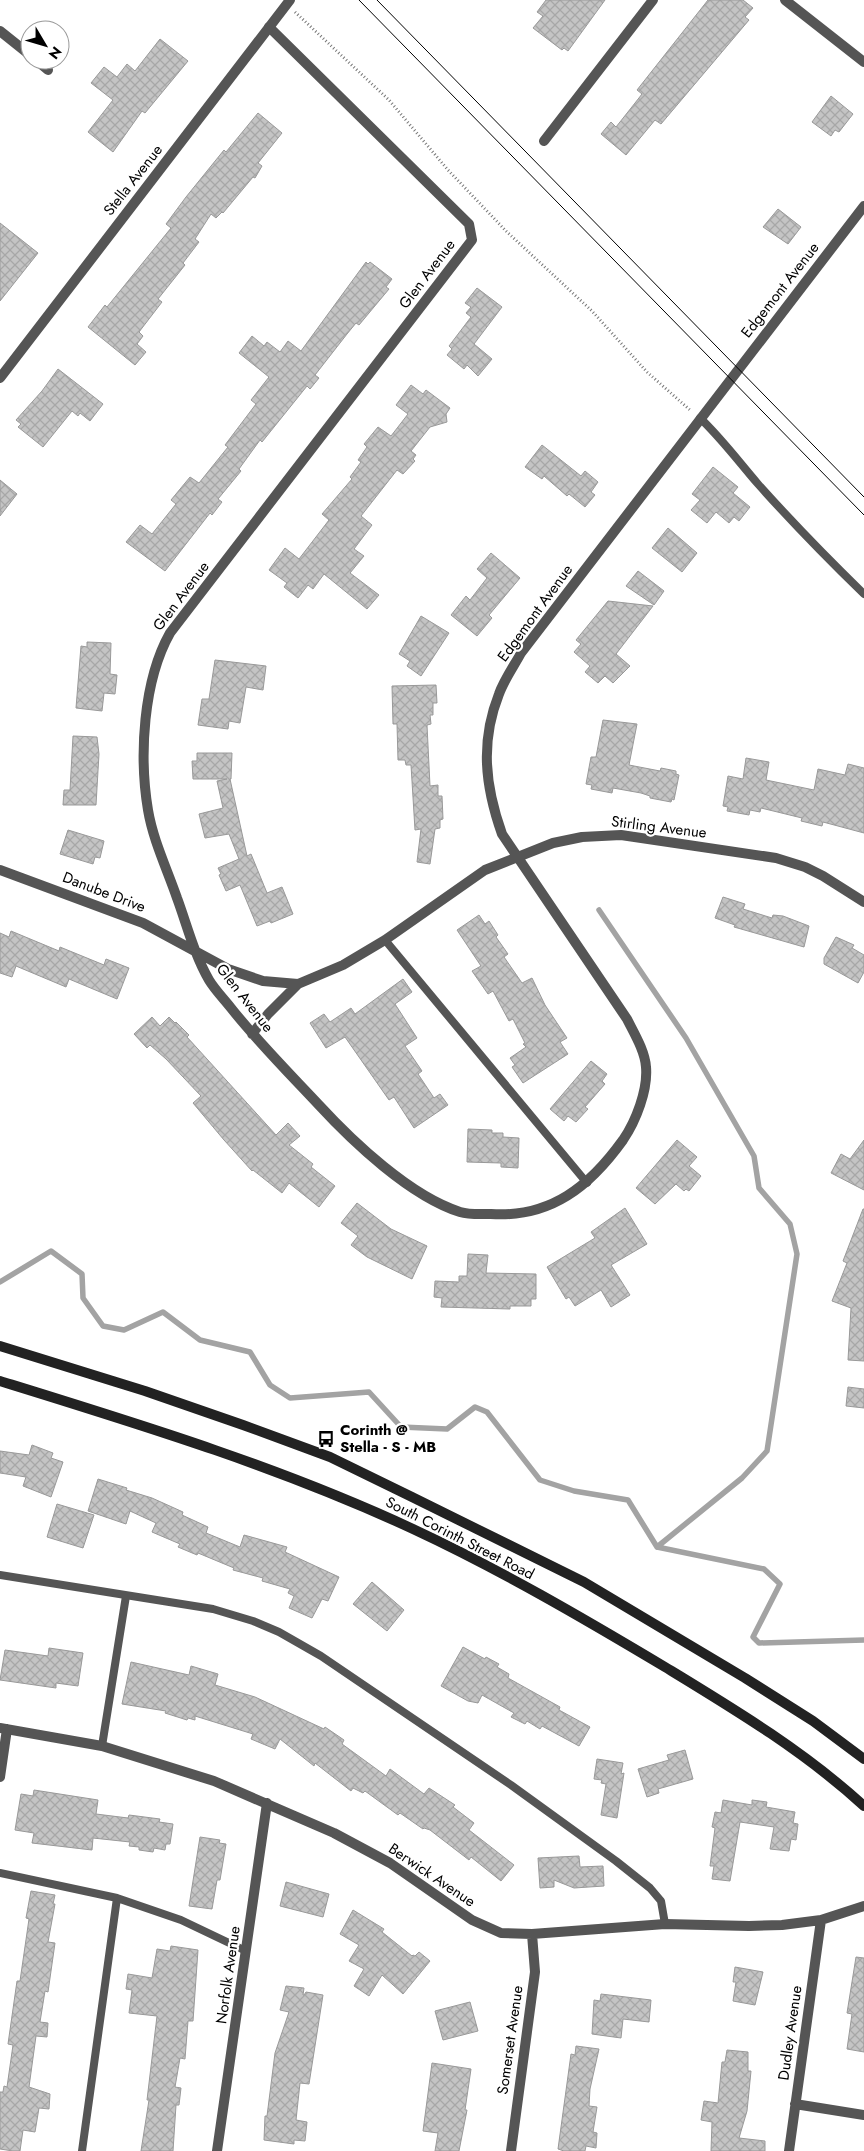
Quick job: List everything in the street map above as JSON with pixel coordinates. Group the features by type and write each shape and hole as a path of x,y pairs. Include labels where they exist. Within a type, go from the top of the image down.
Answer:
{"main road":[{"name":"South Corinth Street Road","path":"0,1346 145,1391 330,1457 584,1582 745,1678 813,1721 864,1759"},
{"name":"South Corinth Street Road","path":"0,1381 153,1429 327,1492 413,1529 605,1631 691,1683 797,1752 864,1806"}],"street":[{"path":"544,141 653,0"},
{"path":"785,0 864,62"},
{"name":"Stella Avenue","path":"0,378 269,27 286,2"},
{"name":"Glen Avenue","path":"269,27 468,224 472,240 170,633 160,651 147,711 144,759 148,810 160,855 195,950 209,980 252,1034 341,1128 395,1174 427,1197 462,1212 505,1215 532,1211 560,1202"},
{"path":"0,31 20,47"},
{"name":"Edgemont Avenue","path":"560,1202 587,1183 609,1159 628,1132 643,1094 646,1066 638,1040 627,1020 502,834 492,804 486,769 490,728 499,693 521,653 864,206"},
{"name":"Stirling Avenue","path":"252,1034 268,1014 298,984 343,965 385,940 486,870 553,843 582,837 622,835 776,858 805,867 823,876 864,902"},
{"name":"Danube Drive","path":"0,870 143,923 195,950"},
{"name":"Stirling Avenue","path":"195,950 228,969 263,981 298,984"},
{"path":"0,1777 4,1728"},
{"name":"Berwick Avenue","path":"4,1728 102,1746 214,1781 334,1832 390,1863 472,1920 501,1933 532,1934 665,1924 782,1925 821,1920 864,1906"},
{"name":"Norfolk Avenue","path":"217,2151 267,1803"},
{"name":"Dudley Avenue","path":"788,2151 821,1920"},
{"name":"Somerset Avenue","path":"511,2151 534,1972 532,1934"},
{"path":"796,2104 864,2115"}],"lane":[{"path":"700,418 725,443 821,553 864,594"},
{"path":"385,940 587,1183"},
{"path":"0,1575 213,1609 253,1621 279,1632 321,1656 511,1785 616,1861 650,1888 661,1901 665,1924"},
{"path":"102,1746 126,1596"},
{"path":"0,1873 117,1898 181,1920 246,1951"},
{"path":"82,2151 117,1898"}],"path":[{"path":"286,2 389,100 448,170 500,224 592,310 647,372 700,418"}],"building":[{"path":"546,0 605,0 568,51 564,48 562,50 533,28 543,16 537,12"},
{"path":"708,0 743,0 753,8 745,17 749,20 661,124 655,120 626,155 601,134 611,122 616,127 642,94 637,90"},
{"path":"160,39 188,61 145,113 142,111 113,152 88,132 113,100 91,83 104,67 117,77 127,64 135,71"},
{"path":"831,96 853,114 839,132 835,130 831,136 812,122"},
{"path":"258,113 282,133 258,163 262,166 255,178 253,177 223,213 216,218 211,214 195,239 199,242 183,263 185,265 158,299 162,302 139,332 143,336 137,344 146,352 135,365 88,327 105,305 107,307 171,228 166,224 186,197 224,150 226,152"},
{"path":"778,209 801,227 788,244 763,227"},
{"path":"0,223 38,253 0,301"},
{"path":"366,262 368,264 370,262 392,279 386,287 389,289 359,325 356,323 347,334 315,375 319,378 310,389 307,386 262,442 260,440 239,469 241,471 218,499 222,502 212,515 210,513 165,571 126,542 140,525 152,534 176,504 171,500 190,477 199,483 228,447 225,445 256,404 251,400 269,377 239,353 252,336 264,346 267,342 280,352 288,341 301,351"},
{"path":"477,288 502,307 474,344 492,359 478,376 467,365 464,369 447,355 452,349 449,346 471,317 466,313 471,307 465,303"},
{"path":"58,369 103,404 90,421 80,413 78,416 72,411 43,447 18,427 21,424 16,420 42,391"},
{"path":"411,385 423,394 426,390 450,408 446,414 447,422 430,427 411,451 416,455 413,459 415,461 403,474 397,470 361,516 372,525 354,549 364,556 350,573 379,595 367,609 324,574 313,589 308,585 298,598 284,587 287,583 269,570 285,548 299,559 329,520 322,514 352,479 350,477 361,462 358,460 367,447 364,444 378,427 391,436 408,414 396,405"},
{"path":"542,445 581,476 585,471 598,482 591,492 595,495 585,507 569,494 567,496 544,476 542,479 525,467"},
{"path":"713,467 738,487 733,493 750,507 739,521 734,517 729,523 716,512 707,523 691,510 700,500 692,494"},
{"path":"0,480 17,494 0,516"},
{"path":"668,528 697,553 682,572 652,548"},
{"path":"491,553 520,578 489,615 492,618 477,636 451,615 466,596 470,600 487,578 477,569"},
{"path":"638,571 664,591 654,605 626,586"},
{"path":"608,601 653,606 616,654 630,666 613,683 605,676 598,683 585,672 590,666 574,652 581,644 576,640"},
{"path":"421,616 449,633 421,676 407,666 410,661 399,654"},
{"path":"87,642 111,643 110,674 117,675 115,694 104,693 102,711 76,708 81,646 87,647"},
{"path":"215,660 266,666 263,690 246,687 240,723 229,721 228,729 198,725 202,699 209,699"},
{"path":"436,685 437,703 433,703 433,715 430,715 431,724 427,725 430,786 438,785 438,796 442,796 443,819 440,820 440,828 435,829 430,864 417,862 421,829 415,830 411,765 406,765 405,760 398,760 397,724 393,724 392,686"},
{"path":"603,720 637,724 629,765 660,771 661,768 676,771 676,774 679,775 674,800 672,799 671,802 650,798 650,796 641,793 613,788 612,793 591,789 592,785 586,784 591,757 596,757"},
{"path":"73,736 97,737 99,754 96,805 63,805 64,790 70,790"},
{"path":"197,753 232,753 230,779 247,856 251,854 267,893 282,887 293,914 271,923 270,921 257,926 240,885 226,891 218,868 239,859 229,834 205,838 199,814 223,808 217,781 227,779 193,779 192,761 197,761"},
{"path":"746,758 769,762 766,780 814,790 818,769 845,775 848,764 864,768 864,833 823,822 822,826 801,821 802,818 761,808 760,812 750,810 749,815 727,811 728,807 723,806 728,776 743,779"},
{"path":"68,830 104,841 100,858 95,857 93,864 60,854"},
{"path":"723,897 745,904 743,909 772,918 773,915 783,916 809,926 804,947 734,927 735,925 715,918"},
{"path":"479,915 485,924 489,921 498,935 496,937 508,954 504,957 522,983 532,978 545,1005 567,1038 560,1042 568,1054 523,1083 512,1067 515,1065 510,1058 526,1047 523,1044 525,1043 513,1019 509,1021 493,991 488,994 472,971 481,966 457,930"},
{"path":"11,931 59,951 60,947 104,965 106,959 129,968 117,999 69,979 66,987 16,966 12,977 0,973 0,933 9,937"},
{"path":"836,937 854,945 852,948 864,955 864,972 858,983 824,964 824,958"},
{"path":"403,979 412,992 395,1004 417,1038 405,1046 422,1071 418,1074 434,1098 440,1094 448,1105 414,1128 394,1097 389,1100 345,1037 326,1048 310,1023 324,1014 330,1022 351,1008 355,1014"},
{"path":"152,1017 160,1026 169,1017 176,1022 189,1035 187,1037 276,1135 288,1123 300,1136 289,1145 313,1164 311,1167 335,1186 319,1207 289,1183 282,1193 252,1171 224,1140 193,1103 201,1096 166,1059 150,1045 147,1048 134,1034"},
{"path":"591,1061 607,1074 602,1081 605,1084 585,1107 588,1109 576,1122 568,1116 564,1121 550,1109"},
{"path":"468,1129 492,1130 492,1133 503,1133 503,1137 519,1138 518,1168 501,1167 501,1163 467,1162"},
{"path":"677,1140 697,1157 689,1166 701,1176 689,1191 686,1189 684,1191 676,1184 655,1204 636,1188"},
{"path":"864,1140 864,1190 831,1173 841,1154 850,1159"},
{"path":"357,1203 391,1229 427,1246 412,1279 367,1257 351,1245 358,1236 341,1223"},
{"path":"625,1208 647,1244 611,1265 630,1295 611,1307 601,1290 575,1306 569,1297 566,1299 547,1267 595,1238 591,1232"},
{"path":"863,1209 864,1361 848,1360 851,1308 832,1301 847,1263 843,1261"},
{"path":"468,1254 488,1255 486,1273 536,1274 536,1299 531,1299 531,1306 510,1306 510,1309 441,1307 442,1298 434,1297 435,1281 459,1282 459,1276 467,1276"},
{"path":"848,1387 864,1389 864,1408 846,1406"},
{"path":"32,1445 53,1453 51,1458 63,1462 51,1497 23,1486 26,1477 0,1473 0,1451 29,1455"},
{"path":"98,1479 127,1488 126,1490 152,1498 183,1512 182,1515 208,1527 206,1533 240,1547 244,1535 287,1547 285,1552 339,1577 328,1601 322,1599 312,1618 289,1608 294,1596 288,1593 290,1589 262,1581 263,1578 233,1570 234,1568 178,1547 180,1544 152,1532 156,1523 130,1511 126,1524 88,1511"},
{"path":"57,1504 94,1515 83,1548 47,1537"},
{"path":"372,1582 404,1610 387,1631 353,1604"},
{"path":"463,1647 499,1664 497,1667 509,1674 508,1678 560,1707 559,1710 590,1727 579,1746 542,1726 540,1729 527,1721 525,1724 511,1717 514,1713 482,1695 478,1703 468,1701 441,1686"},
{"path":"49,1648 83,1653 78,1686 56,1683 56,1688 0,1680 5,1650 48,1656"},
{"path":"131,1662 189,1675 191,1666 218,1674 215,1685 255,1697 324,1729 325,1727 344,1740 342,1744 386,1776 390,1769 424,1794 429,1788 455,1805 453,1807 474,1823 469,1830 514,1865 501,1881 471,1857 469,1860 430,1830 423,1829 400,1813 398,1815 365,1791 363,1793 353,1788 351,1791 315,1763 314,1766 280,1739 275,1749 251,1739 253,1734 195,1716 195,1720 188,1718 187,1720 165,1713 166,1711 122,1704"},
{"path":"685,1750 693,1779 658,1789 659,1793 647,1797 638,1769 669,1760 667,1755"},
{"path":"597,1759 623,1763 621,1774 624,1773 617,1818 601,1815 606,1784 601,1783 602,1780 594,1779"},
{"path":"34,1790 98,1800 96,1814 128,1818 129,1815 160,1819 159,1822 173,1824 170,1844 166,1844 165,1850 154,1848 153,1852 129,1846 130,1842 93,1838 92,1850 32,1843 34,1833 15,1830 21,1794 33,1796"},
{"path":"723,1800 752,1805 752,1800 767,1802 766,1807 795,1812 793,1823 798,1824 796,1840 791,1839 789,1851 770,1849 774,1827 740,1822 730,1881 712,1879 714,1866 710,1866 715,1828 712,1827 715,1812 721,1813"},
{"path":"200,1837 220,1840 219,1843 226,1844 220,1880 217,1880 212,1909 189,1906"},
{"path":"579,1856 580,1867 603,1866 604,1886 574,1888 554,1880 554,1887 540,1888 538,1858"},
{"path":"286,1882 329,1894 323,1917 280,1906"},
{"path":"31,1891 55,1895 48,1942 55,1943 48,1992 45,1991 40,2022 48,2023 47,2037 36,2036 29,2087 50,2094 49,2109 39,2108 35,2132 23,2130 20,2151 13,2151 0,2149 0,2092 3,2092 4,2086 7,2087 13,2045 8,2044 17,1981 20,1981 29,1919 26,1918"},
{"path":"353,1910 384,1929 382,1932 412,1956 419,1952 430,1961 403,1994 382,1975 369,1996 354,1986 364,1969 349,1961 359,1945 340,1934"},
{"path":"171,1946 198,1950 193,2021 188,2021 185,2059 180,2058 175,2087 181,2088 179,2105 176,2105 173,2151 141,2151 149,2100 147,2100 157,2016 129,2013 132,1990 126,1989 128,1974 152,1978 157,1949 170,1951"},
{"path":"856,1957 864,1958 864,2052 847,2049 852,2014 847,2013"},
{"path":"735,1967 763,1972 755,2005 733,2001 736,1982 733,1982"},
{"path":"286,1986 304,1988 303,1995 306,1992 323,1995 309,2084 300,2083 296,2120 307,2122 305,2141 294,2140 294,2144 264,2140 265,2116 267,2116 275,2053 289,2012 280,2010"},
{"path":"601,1994 651,2000 649,2022 623,2019 621,2038 592,2034 594,2000 600,2001"},
{"path":"470,2002 478,2031 443,2040 435,2011"},
{"path":"576,2046 599,2049 590,2089 589,2106 597,2107 593,2132 597,2133 596,2148 586,2146 585,2151 564,2151 558,2149 571,2054 575,2055"},
{"path":"727,2050 748,2052 748,2071 751,2071 747,2111 739,2138 765,2141 765,2151 711,2151 712,2122 701,2120 704,2101 718,2103 722,2062 725,2062"},
{"path":"432,2063 471,2069 465,2110 467,2110 459,2151 435,2151 438,2133 423,2131"}],"waterway":[{"path":"599,910 686,1038 754,1156 759,1188 790,1224 797,1254 767,1451 742,1478 657,1547"},
{"path":"0,1282 51,1251 82,1274 83,1298 103,1326 124,1330 163,1312 200,1340 250,1352 270,1385 290,1398 369,1392 401,1427 447,1429 475,1407 487,1412 540,1480 574,1491 628,1500 657,1547 764,1569 780,1584 753,1637 759,1643 864,1640"}],"tram line":[{"path":"359,0 864,515"},
{"path":"377,0 864,497"}],"place":[{"name":"Corinth @ Stella - S - MB","path":"326,1439"}]}
